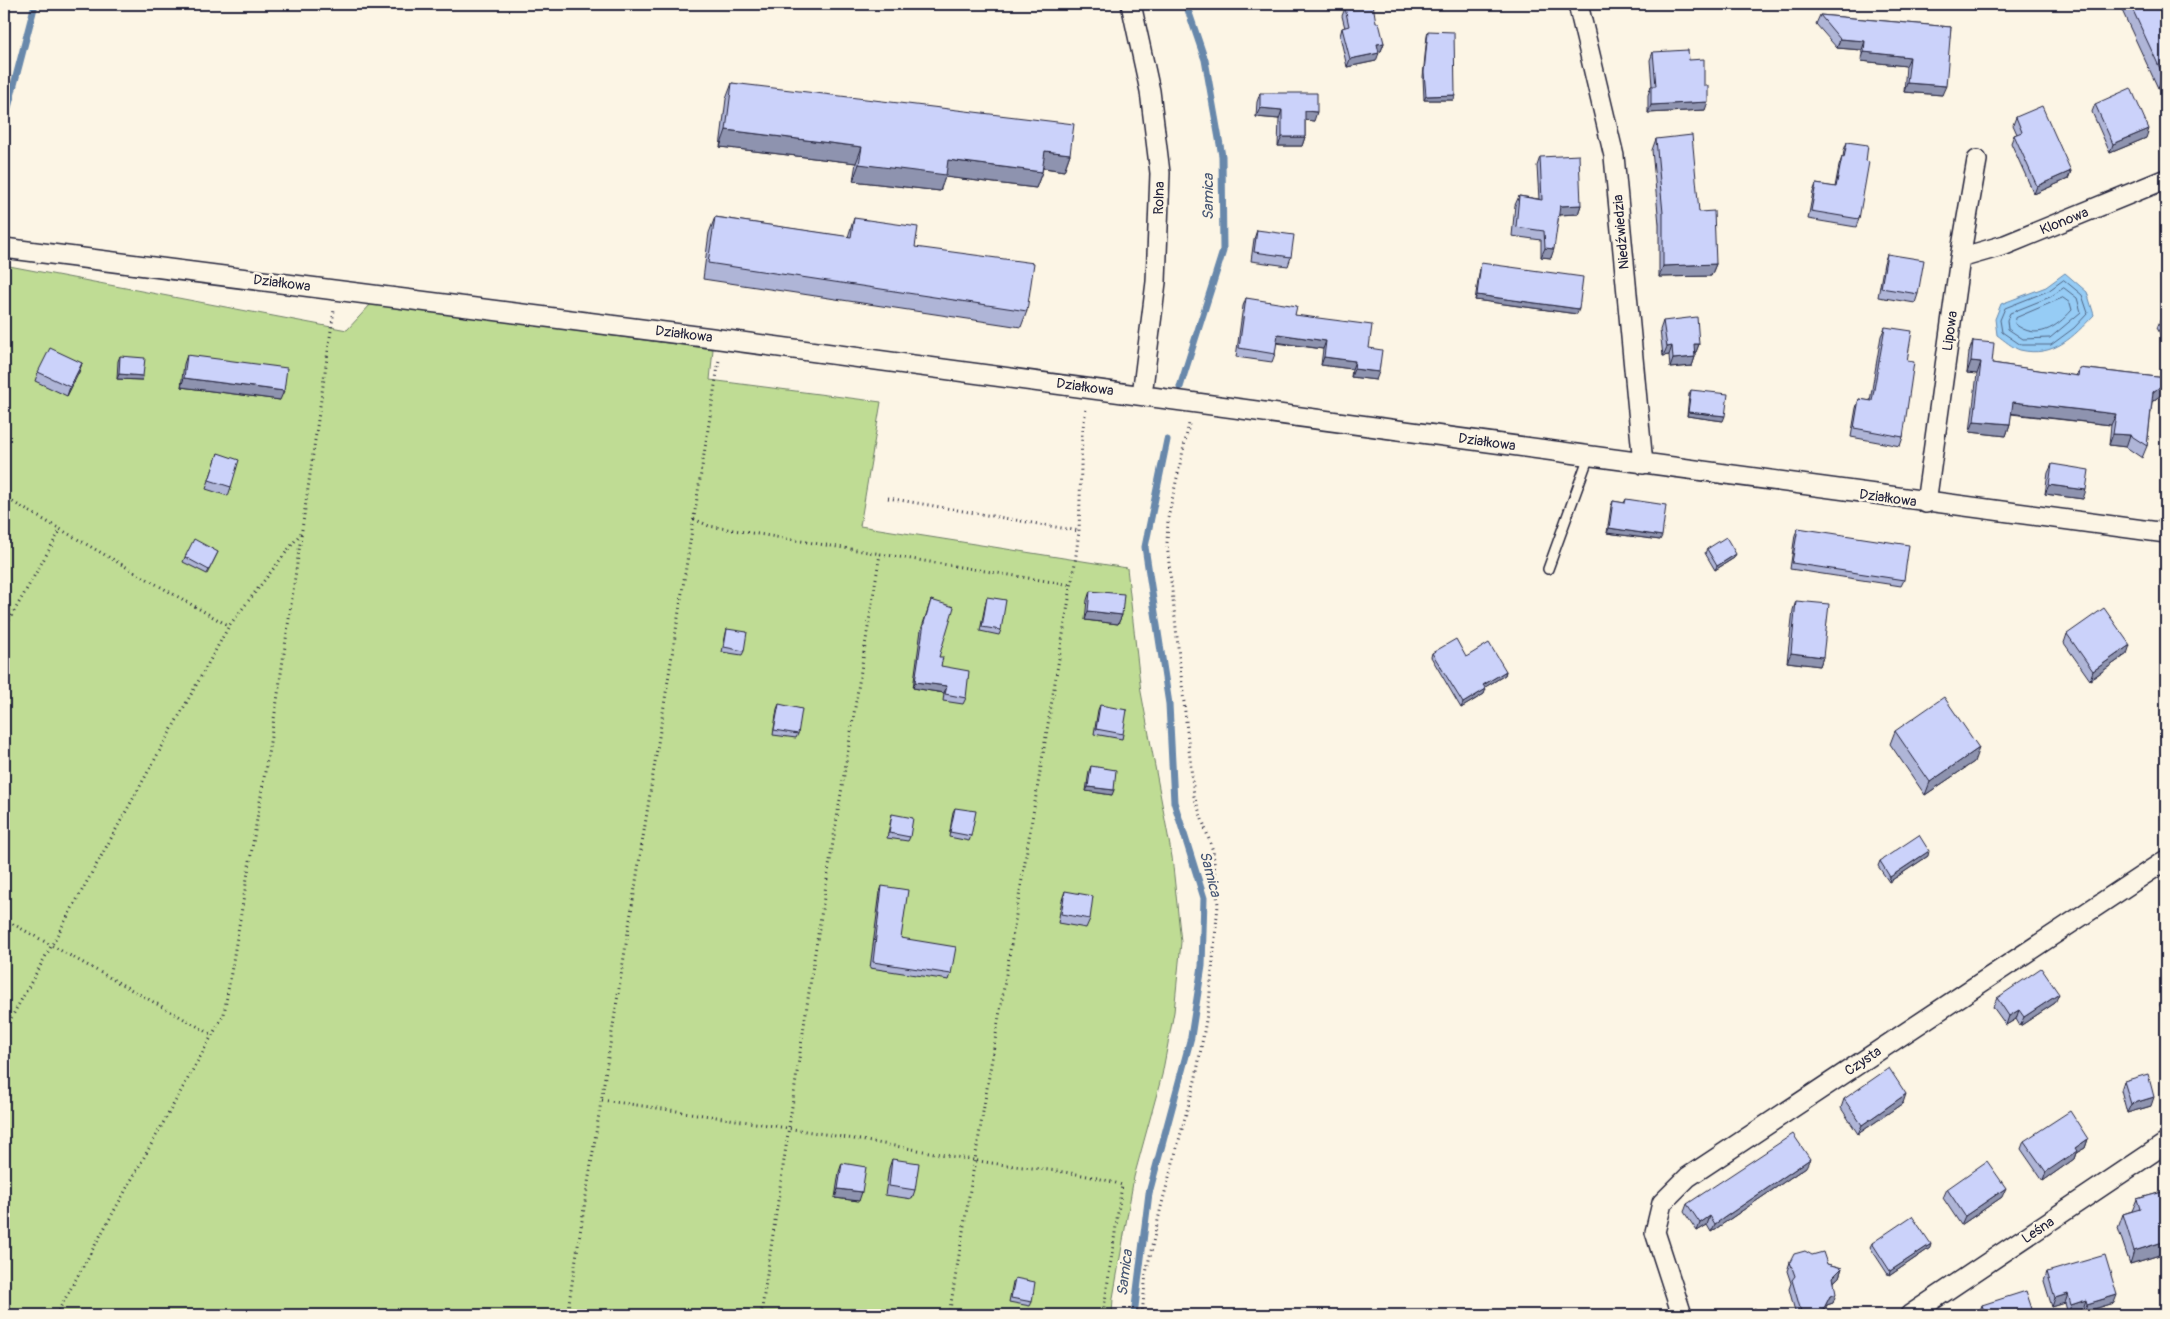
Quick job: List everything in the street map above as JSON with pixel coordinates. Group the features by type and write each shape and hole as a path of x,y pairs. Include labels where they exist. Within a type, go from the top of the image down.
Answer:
{"street":[{"name":"Rolna","path":"1131,4 1150,90 1160,173 1156,282 1142,395"},
{"name":"Niedźwiedzia","path":"1578,4 1614,156 1643,464"},
{"name":"Lipowa","path":"1926,503 1960,258 1977,160"},
{"name":"Klonowa","path":"1960,258 2005,245 2166,179"},
{"name":"Działkowa","path":"4,248 1142,395 1926,503 2166,534"},
{"name":"Czysta","path":"1682,1315 1656,1232 1662,1203 1688,1177 2166,860"},
{"name":"Leśna","path":"1910,1315 2166,1143"}],"lane":[{"path":"1548,570 1590,456"}],"path":[{"path":"56,1315 224,1014 277,700 337,290"},
{"path":"567,1315 716,382"},
{"path":"949,1315 1071,585 1079,531 1082,434 1089,388"},
{"path":"1142,1315 1146,1273 1161,1207 1196,1077 1208,1012 1218,905 1213,851 1194,796 1167,544 1168,518 1194,402"},
{"path":"4,497 229,626"},
{"path":"888,498 1079,531"},
{"path":"694,519 709,526 1071,585"},
{"path":"4,629 61,530"},
{"path":"4,1031 229,626 301,532"},
{"path":"761,1315 789,1126 880,554"},
{"path":"4,919 213,1035"},
{"path":"602,1100 789,1126 974,1160 1100,1178 1122,1185 1103,1315"}],"green space":[{"path":"4,265 347,330 371,304 713,349 710,380 881,402 860,526 1127,568 1141,692 1172,857 1181,942 1174,1012 1162,1075 1134,1177 1113,1298 1112,1315 4,1315"}],"water":[{"path":"2065,273 2087,292 2094,315 2078,331 2062,344 2043,351 2032,352 2017,349 1997,335 1995,319 2001,304 2046,287"}],"building":[{"path":"1373,4 1376,23 1379,23 1384,43 1377,44 1379,53 1350,59 1342,28 1349,26 1345,8"},
{"path":"2130,4 2166,4 2166,73 2163,75"},
{"path":"1820,15 1951,27 1946,86 1907,83 1910,57 1864,52 1865,41 1840,39"},
{"path":"1428,31 1454,32 1455,95 1426,96 1424,72"},
{"path":"1688,50 1689,60 1704,59 1704,86 1708,86 1708,102 1651,105 1651,86 1656,86 1653,52"},
{"path":"732,83 1074,124 1070,154 1045,151 1042,172 948,160 946,175 859,164 862,147 726,130"},
{"path":"2131,88 2149,129 2113,144 2095,104"},
{"path":"1260,93 1317,93 1317,112 1305,111 1305,137 1282,137 1282,110 1260,108"},
{"path":"2042,106 2071,171 2037,186 2014,135 2022,132 2016,117"},
{"path":"1692,135 1699,212 1714,211 1716,264 1663,266 1663,213 1656,139"},
{"path":"1847,142 1868,145 1866,161 1869,162 1859,219 1811,211 1816,184 1836,187"},
{"path":"1579,155 1581,205 1560,206 1554,249 1545,248 1544,231 1516,227 1519,196 1542,200 1540,157"},
{"path":"715,217 851,237 854,218 918,227 915,247 1034,263 1027,311 708,263"},
{"path":"1257,230 1294,235 1291,257 1254,252"},
{"path":"1887,254 1924,260 1918,294 1881,288"},
{"path":"1481,263 1583,277 1579,309 1477,295"},
{"path":"1246,298 1297,306 1295,315 1372,325 1369,348 1382,350 1379,372 1354,369 1355,361 1324,357 1326,341 1278,334 1275,354 1239,348"},
{"path":"2166,313 2166,324 2162,316"},
{"path":"1697,317 1699,344 1694,344 1695,357 1673,359 1672,346 1667,347 1663,321"},
{"path":"1885,327 1912,331 1907,361 1914,362 1903,437 1854,428 1859,399 1872,401"},
{"path":"1973,341 1994,343 1992,363 2078,376 2079,368 2166,378 2166,382 2153,392 2147,446 2130,435 2113,434 2116,414 2013,402 2010,424 1974,421 1981,362 1971,361"},
{"path":"50,348 82,363 70,387 38,372"},
{"path":"187,355 287,368 284,391 184,378"},
{"path":"120,356 145,358 143,376 119,374"},
{"path":"1691,390 1728,394 1725,416 1688,412"},
{"path":"218,453 239,460 231,487 209,480"},
{"path":"2052,464 2089,470 2086,490 2049,485"},
{"path":"1626,499 1666,505 1662,536 1609,528 1613,501 1625,503"},
{"path":"1798,528 1909,545 1904,580 1792,563"},
{"path":"1726,537 1736,554 1717,566 1707,549"},
{"path":"194,539 218,552 209,570 185,557"},
{"path":"1090,591 1124,594 1122,615 1088,611"},
{"path":"987,597 1006,600 1001,630 982,627"},
{"path":"931,600 954,607 939,657 943,657 941,666 969,671 966,698 945,694 947,686 915,682 924,623"},
{"path":"1796,601 1829,604 1823,657 1791,653"},
{"path":"2104,608 2130,645 2093,671 2067,634"},
{"path":"727,629 747,632 744,651 724,647"},
{"path":"1456,639 1466,657 1489,643 1506,671 1483,685 1486,689 1463,703 1432,653"},
{"path":"1944,697 1979,748 1930,782 1895,731"},
{"path":"779,704 802,709 798,734 774,730"},
{"path":"1100,705 1127,710 1123,734 1096,729"},
{"path":"1091,766 1116,770 1114,790 1088,787"},
{"path":"955,808 976,811 971,836 950,832"},
{"path":"892,814 913,818 910,837 889,833"},
{"path":"1919,835 1929,851 1890,877 1880,861"},
{"path":"882,886 908,890 901,938 956,947 951,974 873,962"},
{"path":"1065,891 1093,896 1090,919 1061,914"},
{"path":"2041,968 2059,994 2024,1017 2019,1010 2009,1016 1997,998"},
{"path":"2166,999 2166,1017 2161,1001"},
{"path":"1889,1068 1906,1094 1862,1125 1844,1099"},
{"path":"2148,1074 2154,1097 2131,1104 2124,1081"},
{"path":"2070,1111 2088,1139 2075,1148 2077,1151 2046,1172 2024,1141"},
{"path":"1793,1134 1810,1159 1715,1224 1710,1216 1700,1223 1687,1204"},
{"path":"892,1159 919,1163 915,1190 889,1186"},
{"path":"1987,1161 2006,1188 1965,1216 1947,1189"},
{"path":"842,1163 866,1167 862,1192 838,1189"},
{"path":"2166,1191 2166,1241 2134,1251 2123,1214 2140,1209 2137,1199"},
{"path":"1912,1216 1931,1244 1890,1271 1872,1243"},
{"path":"1805,1251 1812,1255 1823,1252 1827,1264 1842,1268 1833,1277 1836,1294 1830,1296 1823,1310 1824,1315 1802,1315 1792,1280 1795,1276 1790,1262 1794,1254"},
{"path":"2105,1255 2117,1295 2087,1304 2086,1300 2071,1305 2068,1294 2055,1298 2047,1272"},
{"path":"1015,1278 1035,1282 1032,1302 1011,1298"},
{"path":"2026,1291 2034,1315 1973,1315 1984,1311 1982,1305"},
{"path":"1755,1308 1759,1315 1745,1315"}],"waterway":[{"path":"4,123 35,4"},
{"name":"Samica","path":"1180,387 1223,251 1222,156 1205,60 1186,4"},
{"name":"Samica","path":"1134,1315 1149,1193 1191,1037 1202,966 1204,898 1174,802 1169,704 1145,547 1167,440"}]}
